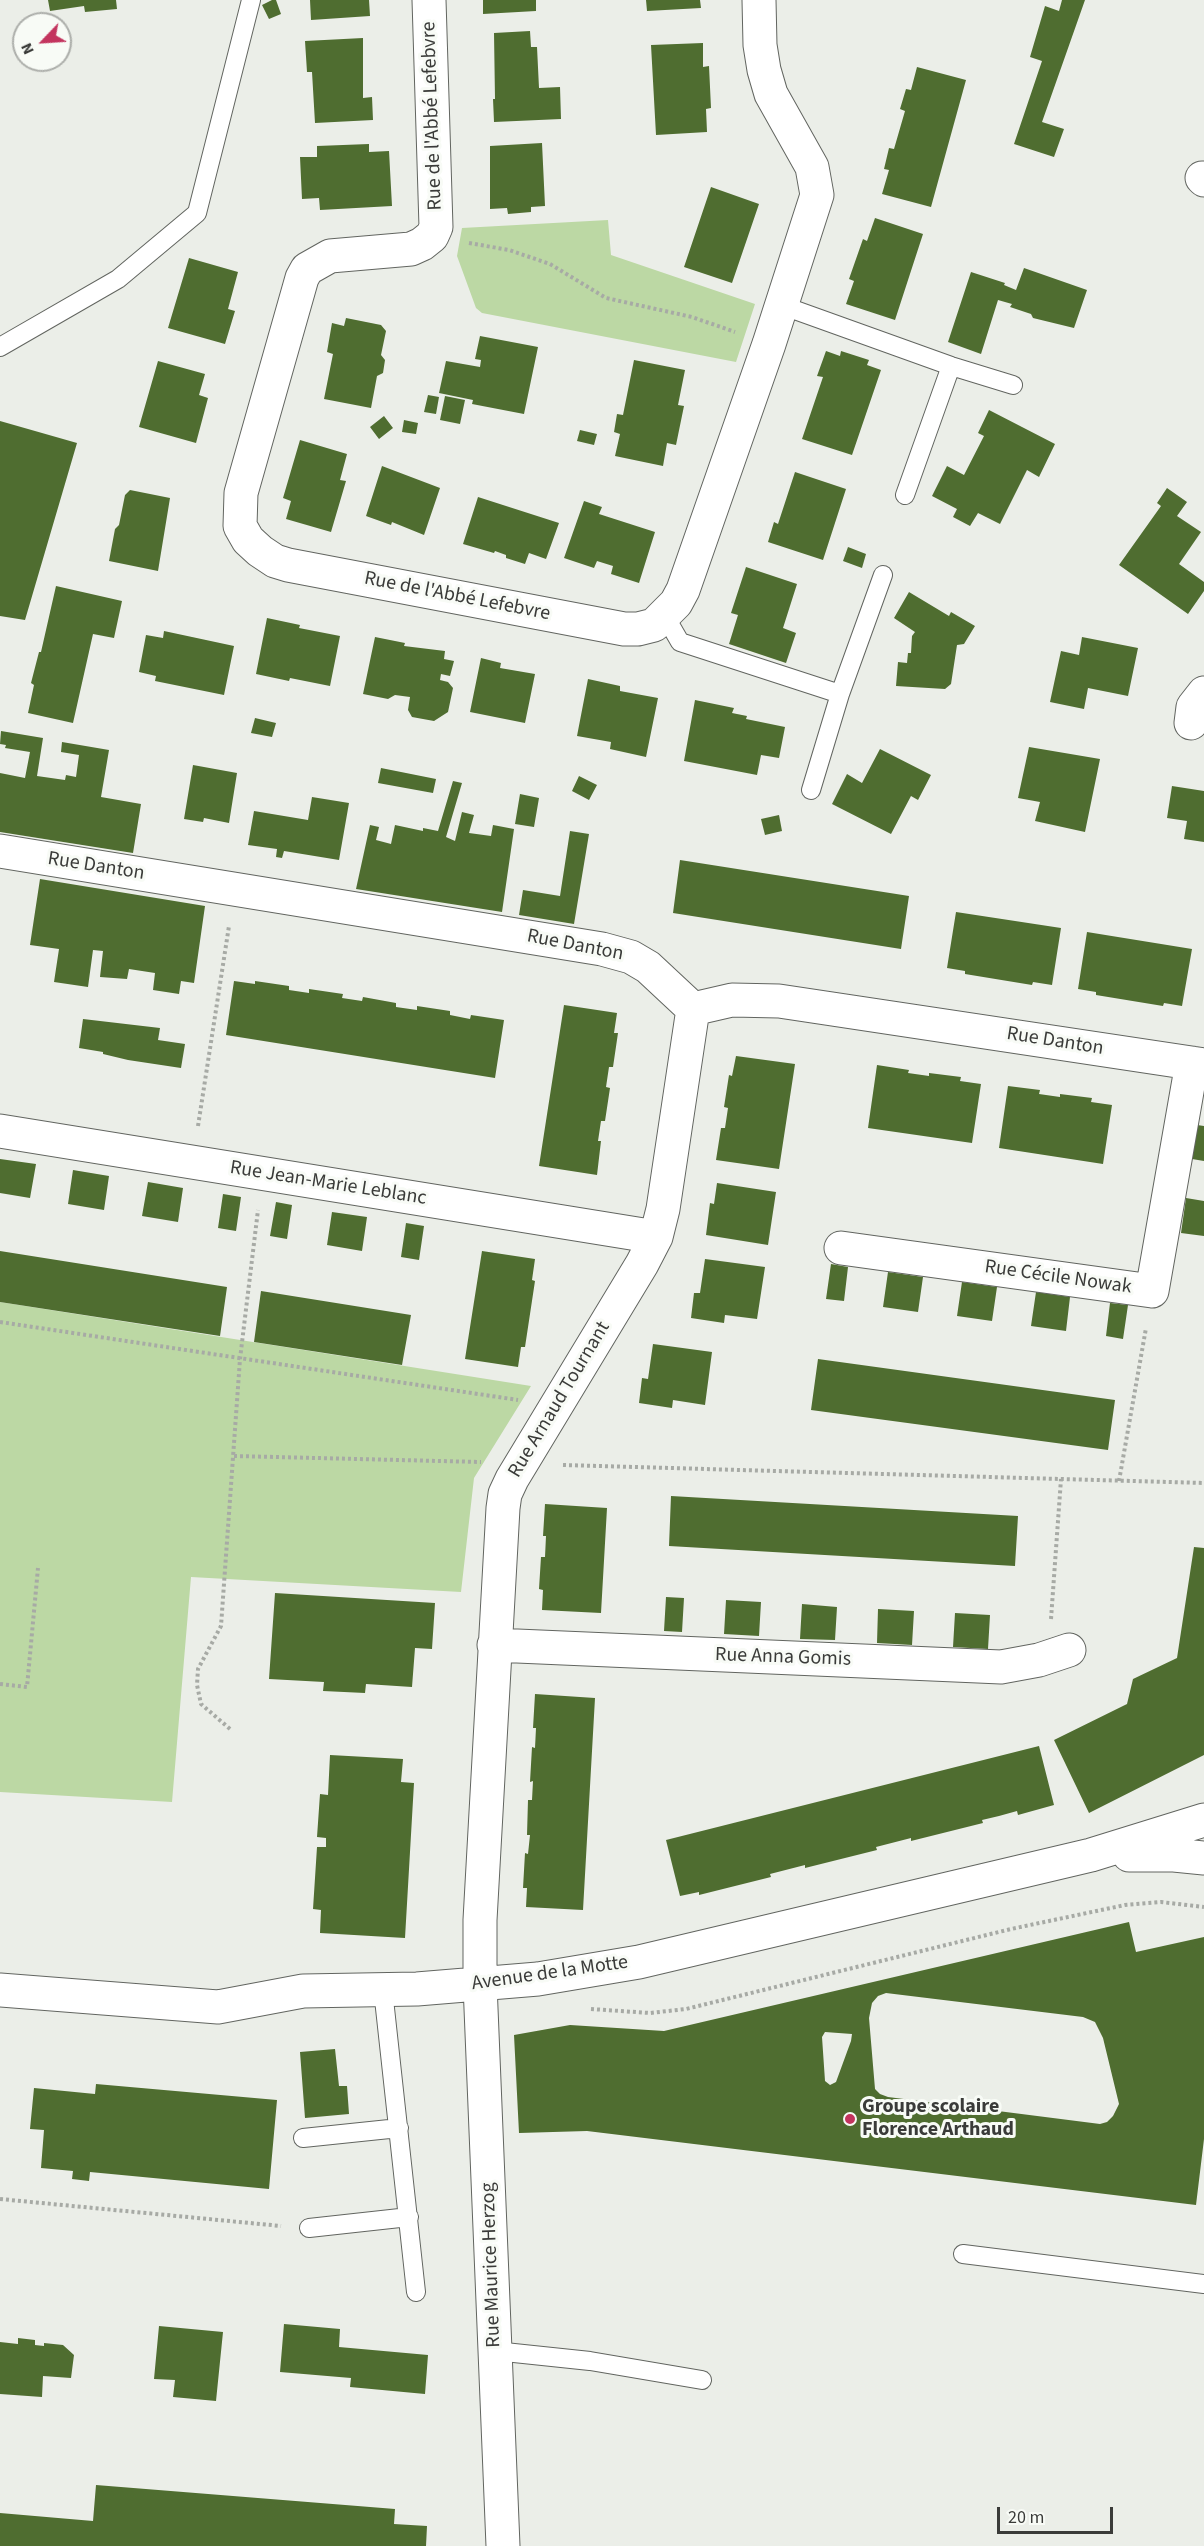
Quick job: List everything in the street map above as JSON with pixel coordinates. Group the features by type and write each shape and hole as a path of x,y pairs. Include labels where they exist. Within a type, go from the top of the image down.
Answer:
{"street":[{"name":"Rue de l'Abbé Lefebvre","path":"429,0 436,227 432,236 411,249 330,256 307,269 302,278 241,493 240,526 248,540 275,561 288,565 624,629 638,629 654,625 665,616 683,590 769,344 817,195 812,167 771,94 760,45 759,0"},
{"path":"1191,723 1193,707 1204,693"},
{"name":"Rue Danton","path":"0,851 602,949 631,957 648,967 693,1009 732,1000 779,1001 1198,1064"},
{"name":"Rue Arnaud Tournant","path":"480,1984 480,1920 494,1646 505,1494 642,1264 656,1236 663,1209 693,1009"},
{"name":"Rue Cécile Nowak","path":"841,1248 1152,1291 1198,1064"},
{"name":"Rue Jean-Marie Leblanc","path":"0,1131 656,1236"},
{"name":"Rue Anna Gomis","path":"494,1646 1001,1667 1020,1665 1059,1653"},
{"name":"Avenue de la Motte","path":"0,1990 218,2007 303,1991 382,1990 538,1979 610,1968 1091,1855 1204,1820"},
{"name":"Avenue de la Motte","path":"1091,1855 1174,1855 1204,1858"},
{"name":"Rue Maurice Herzog","path":"480,1984 502,2546"}],"lane":[{"path":"0,347 118,279 196,213 250,0"},
{"path":"781,305 951,366 1013,385"},
{"path":"905,495 951,366"},
{"path":"812,790 840,694 883,575"},
{"path":"665,616 680,642 840,694"},
{"path":"382,1990 416,2292"},
{"path":"303,2138 399,2128"},
{"path":"309,2228 409,2217"},
{"path":"963,2254 1204,2284"},
{"path":"495,2351 590,2361 702,2380"}],"path":[{"path":"436,227 463,242 509,250 550,264 606,298 692,317 769,344"},
{"path":"193,1162 235,889"},
{"path":"230,1729 201,1704 197,1677 198,1669 220,1626 240,1359 263,1173"},
{"path":"1119,1481 1152,1291"},
{"path":"0,1322 557,1406"},
{"path":"234,1456 1204,1483"},
{"path":"1059,1653 1061,1479"},
{"path":"0,1684 27,1687 38,1568"},
{"path":"0,2199 309,2228"}],"green space":[{"path":"608,220 611,255 755,304 736,362 482,313 476,308 457,256 462,228"},
{"path":"0,1302 531,1386 474,1478 461,1592 191,1577 172,1802 0,1792"}],"building":[{"path":"48,0 116,0 117,9 85,12 84,6 50,11"},
{"path":"276,0 281,14 269,19 262,5"},
{"path":"310,0 369,0 370,16 311,20"},
{"path":"483,0 536,0 536,11 483,14"},
{"path":"646,0 700,0 701,8 647,11"},
{"path":"1062,0 1085,0 1042,122 1064,129 1054,157 1014,144 1042,61 1030,57 1045,6 1059,11"},
{"path":"530,31 531,47 537,47 539,88 560,87 561,119 494,122 494,33"},
{"path":"363,38 363,98 372,97 373,120 315,123 312,72 307,72 305,41"},
{"path":"703,43 703,67 709,66 711,108 706,109 707,132 656,135 651,45"},
{"path":"917,67 966,80 931,207 882,194 889,170 884,169 889,148 894,149 905,111 900,109 906,89 911,90"},
{"path":"542,143 545,206 531,207 531,212 508,214 507,208 490,209 490,146"},
{"path":"369,144 369,152 389,151 392,206 320,210 319,198 302,199 300,157 317,157 317,146"},
{"path":"711,187 759,204 732,283 684,267"},
{"path":"875,218 923,234 895,320 846,304 854,281 849,279 863,239 867,241"},
{"path":"189,258 238,272 228,309 235,311 225,344 168,328"},
{"path":"1024,268 1087,290 1074,328 1033,318 1031,314 1010,307 1012,304 998,300 981,354 948,342 971,272 1005,283 1004,285 1016,290"},
{"path":"346,318 381,325 386,331 381,355 385,360 383,373 377,376 371,408 324,399 333,354 327,352 332,323 344,326"},
{"path":"480,336 538,347 524,414 472,404 473,400 439,393 446,361 480,367 481,360 475,359"},
{"path":"826,351 840,356 841,351 869,360 867,365 881,370 852,455 802,439 823,377 817,376"},
{"path":"634,360 685,370 678,405 684,406 676,445 667,443 663,466 615,456 620,434 614,432 617,414 623,415"},
{"path":"158,361 205,374 199,395 208,398 196,443 139,427"},
{"path":"428,395 439,397 436,414 424,412"},
{"path":"445,396 465,400 460,424 440,420"},
{"path":"989,410 1055,444 1039,477 1027,470 1000,524 978,513 970,526 953,517 957,509 932,496 947,466 964,475 984,436 978,433"},
{"path":"384,416 393,428 379,439 370,427"},
{"path":"404,420 418,423 416,434 402,432"},
{"path":"0,421 77,443 25,620 0,616"},
{"path":"580,430 597,434 594,445 577,441"},
{"path":"300,440 347,454 340,480 346,481 331,532 286,519 291,501 283,498"},
{"path":"382,466 440,488 424,535 392,522 391,525 366,516"},
{"path":"795,472 846,489 823,560 768,542 774,522 778,524"},
{"path":"1167,488 1187,502 1177,516 1201,532 1179,564 1204,582 1204,591 1188,614 1119,565 1161,506 1157,503"},
{"path":"130,490 170,498 158,571 109,561 125,495"},
{"path":"478,497 559,523 546,559 529,553 525,564 506,558 506,555 495,551 494,553 463,544"},
{"path":"584,501 602,507 599,514 655,532 639,583 611,574 613,566 597,561 594,568 564,558"},
{"path":"848,547 866,554 862,568 843,561"},
{"path":"746,567 797,584 783,628 796,633 786,663 729,644 738,615 731,613"},
{"path":"56,586 122,601 114,638 93,634 73,723 28,713 34,685 31,683 39,652 41,652"},
{"path":"909,592 949,616 951,612 975,626 964,644 957,645 951,684 945,689 896,686 898,662 907,663 908,653 911,653 912,636 915,632 894,618"},
{"path":"267,618 300,625 299,628 340,636 330,686 256,674"},
{"path":"164,631 234,646 224,695 155,681 156,676 139,672 146,635 163,638"},
{"path":"375,637 405,643 404,646 445,651 444,659 454,661 450,676 441,674 440,680 448,682 453,688 448,712 434,721 412,717 408,710 410,697 395,695 388,699 363,694"},
{"path":"1082,637 1138,648 1128,696 1088,688 1084,709 1050,702 1061,651 1079,655"},
{"path":"481,658 501,663 500,668 535,674 525,723 470,712"},
{"path":"588,679 620,686 620,691 658,698 646,757 610,749 611,742 577,736"},
{"path":"695,700 734,708 732,713 747,716 746,719 785,727 779,758 761,755 757,775 684,761"},
{"path":"255,718 276,723 272,737 251,733"},
{"path":"1,731 43,738 37,776 65,780 66,775 76,777 79,755 61,752 62,742 109,750 101,797 141,804 133,853 0,832 0,773 25,778 30,752 5,748 6,745 0,744"},
{"path":"1029,747 1100,759 1085,832 1035,821 1040,802 1018,798"},
{"path":"880,749 931,775 918,800 911,796 891,834 832,804 847,774 862,783"},
{"path":"193,765 237,773 229,823 204,818 203,822 184,819"},
{"path":"381,768 436,779 433,793 378,783"},
{"path":"579,776 597,785 589,800 572,791"},
{"path":"453,781 462,783 446,837 455,841 462,812 474,815 469,833 491,836 493,825 514,829 502,912 356,889 370,825 379,827 376,840 391,844 395,825 423,831 423,828 438,831"},
{"path":"1172,786 1204,791 1204,842 1184,839 1187,821 1167,818"},
{"path":"520,794 539,798 534,827 515,824"},
{"path":"312,797 349,803 339,860 284,851 282,858 276,857 277,849 248,845 254,811 308,820"},
{"path":"779,815 782,831 765,835 761,819"},
{"path":"570,831 589,834 574,924 519,915 523,890 560,896"},
{"path":"680,860 909,896 901,949 673,913"},
{"path":"40,879 205,906 194,983 181,981 179,994 153,990 155,973 129,969 127,979 100,977 103,951 93,950 88,987 54,982 59,949 30,945"},
{"path":"956,912 1061,928 1052,985 1033,982 1032,985 965,974 965,971 947,968"},
{"path":"1087,932 1192,949 1182,1006 1164,1003 1163,1006 1096,995 1096,992 1078,989"},
{"path":"234,981 255,984 255,981 289,986 289,990 309,993 309,989 343,994 342,998 362,1001 363,997 396,1003 396,1007 417,1010 417,1006 450,1011 450,1015 470,1019 471,1015 504,1020 495,1078 226,1035"},
{"path":"564,1005 617,1013 614,1033 618,1033 613,1067 609,1067 606,1087 610,1088 605,1121 601,1121 598,1141 601,1141 597,1175 539,1166"},
{"path":"83,1019 160,1028 158,1040 185,1044 181,1068 128,1060 103,1054 103,1052 79,1048"},
{"path":"736,1056 795,1064 779,1169 716,1160 721,1128 725,1128 728,1108 724,1107 729,1075 732,1076"},
{"path":"877,1065 929,1076 929,1073 961,1077 960,1081 981,1084 972,1143 868,1128"},
{"path":"1008,1086 1040,1090 1039,1094 1060,1097 1060,1094 1092,1098 1091,1102 1112,1105 1103,1164 999,1148"},
{"path":"1197,1125 1204,1126 1204,1161 1192,1159"},
{"path":"0,1159 36,1164 30,1198 0,1193"},
{"path":"73,1170 109,1176 104,1210 68,1204"},
{"path":"148,1182 183,1188 178,1222 142,1216"},
{"path":"717,1183 776,1192 768,1245 706,1235 710,1203 714,1204"},
{"path":"223,1194 241,1197 236,1231 218,1228"},
{"path":"1186,1198 1204,1201 1204,1236 1181,1233"},
{"path":"276,1202 292,1205 287,1239 270,1236"},
{"path":"332,1212 367,1217 362,1251 327,1245"},
{"path":"406,1223 424,1226 419,1260 401,1257"},
{"path":"0,1251 227,1287 220,1336 0,1302"},
{"path":"482,1251 535,1259 532,1280 535,1281 525,1347 521,1347 518,1367 465,1359"},
{"path":"705,1259 765,1267 757,1319 725,1315 724,1323 691,1318 694,1293 700,1293"},
{"path":"831,1264 848,1267 844,1301 826,1299"},
{"path":"888,1272 923,1277 918,1312 883,1307"},
{"path":"962,1282 997,1287 992,1321 957,1316"},
{"path":"261,1291 411,1315 402,1365 254,1342"},
{"path":"1036,1292 1070,1297 1066,1331 1031,1326"},
{"path":"1110,1303 1128,1305 1123,1339 1106,1336"},
{"path":"653,1344 712,1352 705,1405 673,1400 672,1408 639,1403 642,1378 648,1379"},
{"path":"818,1359 1115,1400 1108,1450 811,1410"},
{"path":"671,1496 1018,1516 1015,1566 669,1546"},
{"path":"545,1504 607,1508 601,1613 542,1610 543,1590 539,1589 541,1557 545,1557 546,1536 543,1536"},
{"path":"1194,1547 1204,1548 1204,1755 1089,1813 1054,1740 1127,1704 1133,1679 1177,1658"},
{"path":"275,1593 435,1603 432,1649 415,1648 412,1687 366,1684 365,1693 323,1691 324,1682 269,1679"},
{"path":"666,1597 684,1598 682,1632 664,1631"},
{"path":"726,1600 761,1602 759,1636 724,1634"},
{"path":"802,1604 837,1607 835,1640 800,1639"},
{"path":"878,1609 914,1611 912,1645 877,1643"},
{"path":"955,1613 990,1615 988,1649 953,1647"},
{"path":"535,1694 595,1698 583,1910 526,1907 527,1888 523,1888 525,1853 528,1854 530,1835 527,1835 528,1800 532,1800 533,1781 530,1782 532,1747 535,1748 536,1728 533,1728"},
{"path":"1039,1746 1054,1805 1018,1815 1017,1811 982,1820 983,1823 911,1841 911,1838 876,1847 877,1850 805,1868 805,1865 770,1874 771,1877 699,1895 699,1892 680,1896 666,1840"},
{"path":"330,1755 403,1759 401,1782 414,1783 405,1938 320,1933 321,1910 313,1909 317,1847 326,1847 326,1838 317,1837 320,1794 328,1795"},
{"path":"1129,1922 1136,1952 1204,1937 1204,2139 1196,2205 587,2131 519,2133 514,2035 570,2025 664,2031","holes":["886,1993 1083,2017 1095,2022 1103,2038 1119,2104 1113,2116 1107,2122 1100,2124 888,2097 880,2094 875,2089 869,2018 872,2003 878,1996","825,2032 852,2034 836,2082 830,2085 825,2081 822,2037"]},
{"path":"335,2049 339,2086 347,2086 349,2114 305,2118 300,2052"},
{"path":"96,2084 277,2100 269,2189 90,2172 89,2181 72,2179 73,2171 41,2168 44,2130 30,2129 34,2088 95,2094"},
{"path":"284,2324 340,2329 339,2347 428,2355 425,2394 350,2387 351,2378 280,2372"},
{"path":"159,2326 223,2332 216,2401 173,2397 175,2380 154,2379"},
{"path":"18,2338 35,2340 35,2345 44,2346 44,2343 63,2345 74,2355 71,2378 43,2376 42,2397 0,2394 0,2342 18,2344"},
{"path":"96,2485 395,2509 394,2524 427,2526 426,2546 0,2546 0,2513 93,2521"}],"place":[{"name":"Groupe scolaire Florence Arthaud","path":"850,2119"}]}
